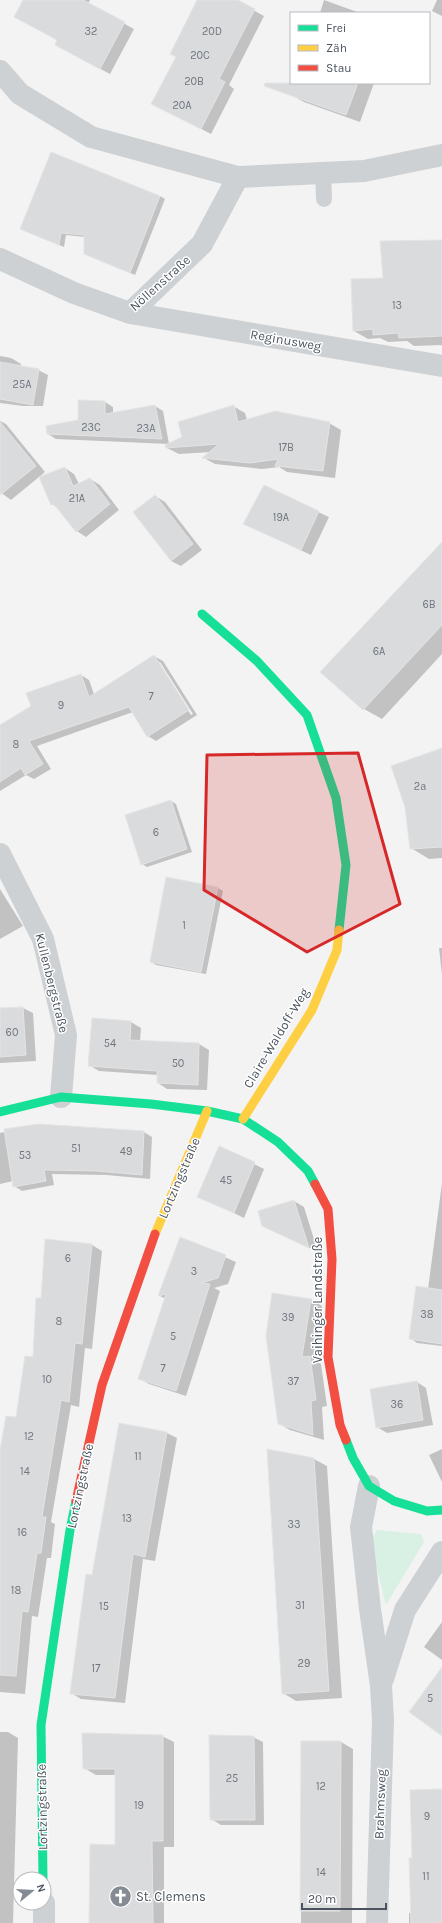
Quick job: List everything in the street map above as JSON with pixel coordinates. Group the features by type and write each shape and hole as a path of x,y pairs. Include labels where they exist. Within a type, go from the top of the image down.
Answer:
{"street":[{"path":"0,71 20,94 91,137 238,177 364,171 442,155"},
{"name":"Nöllenstraße","path":"0,259 74,293 130,313 202,244 238,177"},
{"name":"Reginusweg","path":"130,313 442,366"},
{"name":"Claire-Waldoff-Weg","path":"202,614 257,660 307,715 336,798 346,865 338,950 312,1010 268,1076 243,1119"},
{"name":"Kullenbergstraße","path":"0,854 43,939 66,1035 61,1097"},
{"name":"Vaihinger Landstraße","path":"0,1112 61,1097 151,1104 207,1111 243,1119 278,1142 308,1171 328,1209 332,1259 328,1357 340,1425 353,1458 369,1486 394,1501 427,1511 442,1510"},
{"name":"Lortzingstraße","path":"43,1871 41,1725 70,1530 102,1385 152,1241 207,1111"},
{"name":"Brahmsweg","path":"369,1486 361,1528 381,1686 383,1720 377,1923"},
{"name":"Brahmsweg","path":"381,1686 404,1610 442,1552"},
{"path":"44,1911 44,1923"}],"lane":[{"path":"323,173 324,199"}],"highlighted area":[{"path":"358,753 400,904 307,952 204,890 207,755"}],"green space":[{"path":"377,1530 421,1534 424,1542 386,1605 370,1542"}],"building":[{"path":"23,0 83,0 125,22 100,69 55,45 57,40 14,17"},
{"path":"197,0 238,0 255,9 219,79 225,82 201,129 151,104 176,57 170,54"},
{"path":"265,83 358,84 346,115 264,86"},
{"path":"51,152 160,196 130,273 84,254 84,235 61,233 59,245 20,229"},
{"path":"442,240 442,336 399,338 398,333 373,335 373,329 353,331 351,279 383,278 380,241"},
{"path":"0,362 39,369 33,405 0,399"},
{"path":"78,400 105,401 105,414 155,405 162,439 47,434 46,426 78,420"},
{"path":"234,405 238,422 275,411 330,422 323,471 275,466 278,459 250,463 202,458 219,444 166,448 165,445 182,437 178,422"},
{"path":"0,422 36,466 0,495"},
{"path":"65,467 73,486 90,478 110,504 76,532 54,504 51,505 39,477"},
{"path":"264,485 319,511 301,550 243,524"},
{"path":"155,495 193,544 171,561 133,512"},
{"path":"442,542 442,625 363,710 320,672"},
{"path":"154,655 189,710 147,737 129,707 29,741 43,764 25,775 21,768 0,782 0,725 31,706 26,693 81,674 89,697"},
{"path":"442,748 442,847 410,849 405,807 391,766"},
{"path":"171,800 187,849 141,865 125,815"},
{"path":"166,877 218,887 201,972 150,962"},
{"path":"23,1007 26,1055 0,1057 0,1008"},
{"path":"92,1018 131,1021 130,1040 199,1043 198,1085 157,1083 157,1071 88,1066"},
{"path":"39,1124 144,1131 142,1175 97,1171 44,1170 46,1181 13,1187 4,1129"},
{"path":"219,1146 255,1162 234,1213 197,1197"},
{"path":"294,1200 309,1248 262,1226 258,1211"},
{"path":"180,1237 226,1255 218,1278 201,1283 210,1284 176,1391 138,1379 166,1294 158,1296"},
{"path":"45,1239 92,1244 82,1344 75,1343 69,1402 61,1400 42,1517 46,1517 41,1553 37,1553 28,1612 22,1611 16,1676 0,1675 0,1450 6,1416 16,1417 25,1356 33,1357 36,1298 41,1298"},
{"path":"416,1286 442,1290 442,1344 409,1339"},
{"path":"272,1293 311,1299 302,1357 310,1356 316,1400 311,1401 313,1435 278,1424 266,1336"},
{"path":"417,1381 423,1420 376,1428 370,1389"},
{"path":"119,1423 167,1432 145,1557 133,1554 115,1698 70,1694 86,1574 92,1575"},
{"path":"267,1449 314,1458 329,1691 282,1694"},
{"path":"442,1667 442,1736 409,1712"},
{"path":"82,1733 163,1735 163,1841 152,1841 153,1923 89,1923 90,1844 115,1845 115,1769 83,1769"},
{"path":"209,1735 254,1736 255,1820 210,1820"},
{"path":"301,1741 341,1741 340,1911 300,1911"},
{"path":"442,1789 442,1923 411,1923 409,1858 412,1858 410,1790"}],"traffic: fast":[{"path":"202,614 257,661 307,715 336,798 346,865 339,930"},
{"path":"0,1112 61,1097 151,1104 207,1111 243,1119 278,1142 308,1171 315,1184"},
{"path":"346,1440 353,1458 369,1486 394,1501 427,1511 442,1510"},
{"path":"43,1871 41,1725 70,1530 76,1501"}],"traffic: slow":[{"path":"243,1119 312,1010 337,950 339,930"},
{"path":"155,1234 207,1111"}],"traffic: jam":[{"path":"315,1184 328,1209 332,1259 328,1357 340,1425 346,1440"},
{"path":"76,1501 102,1385 155,1234"}],"place":[{"name":"St. Clemens","path":"121,1896"}]}
